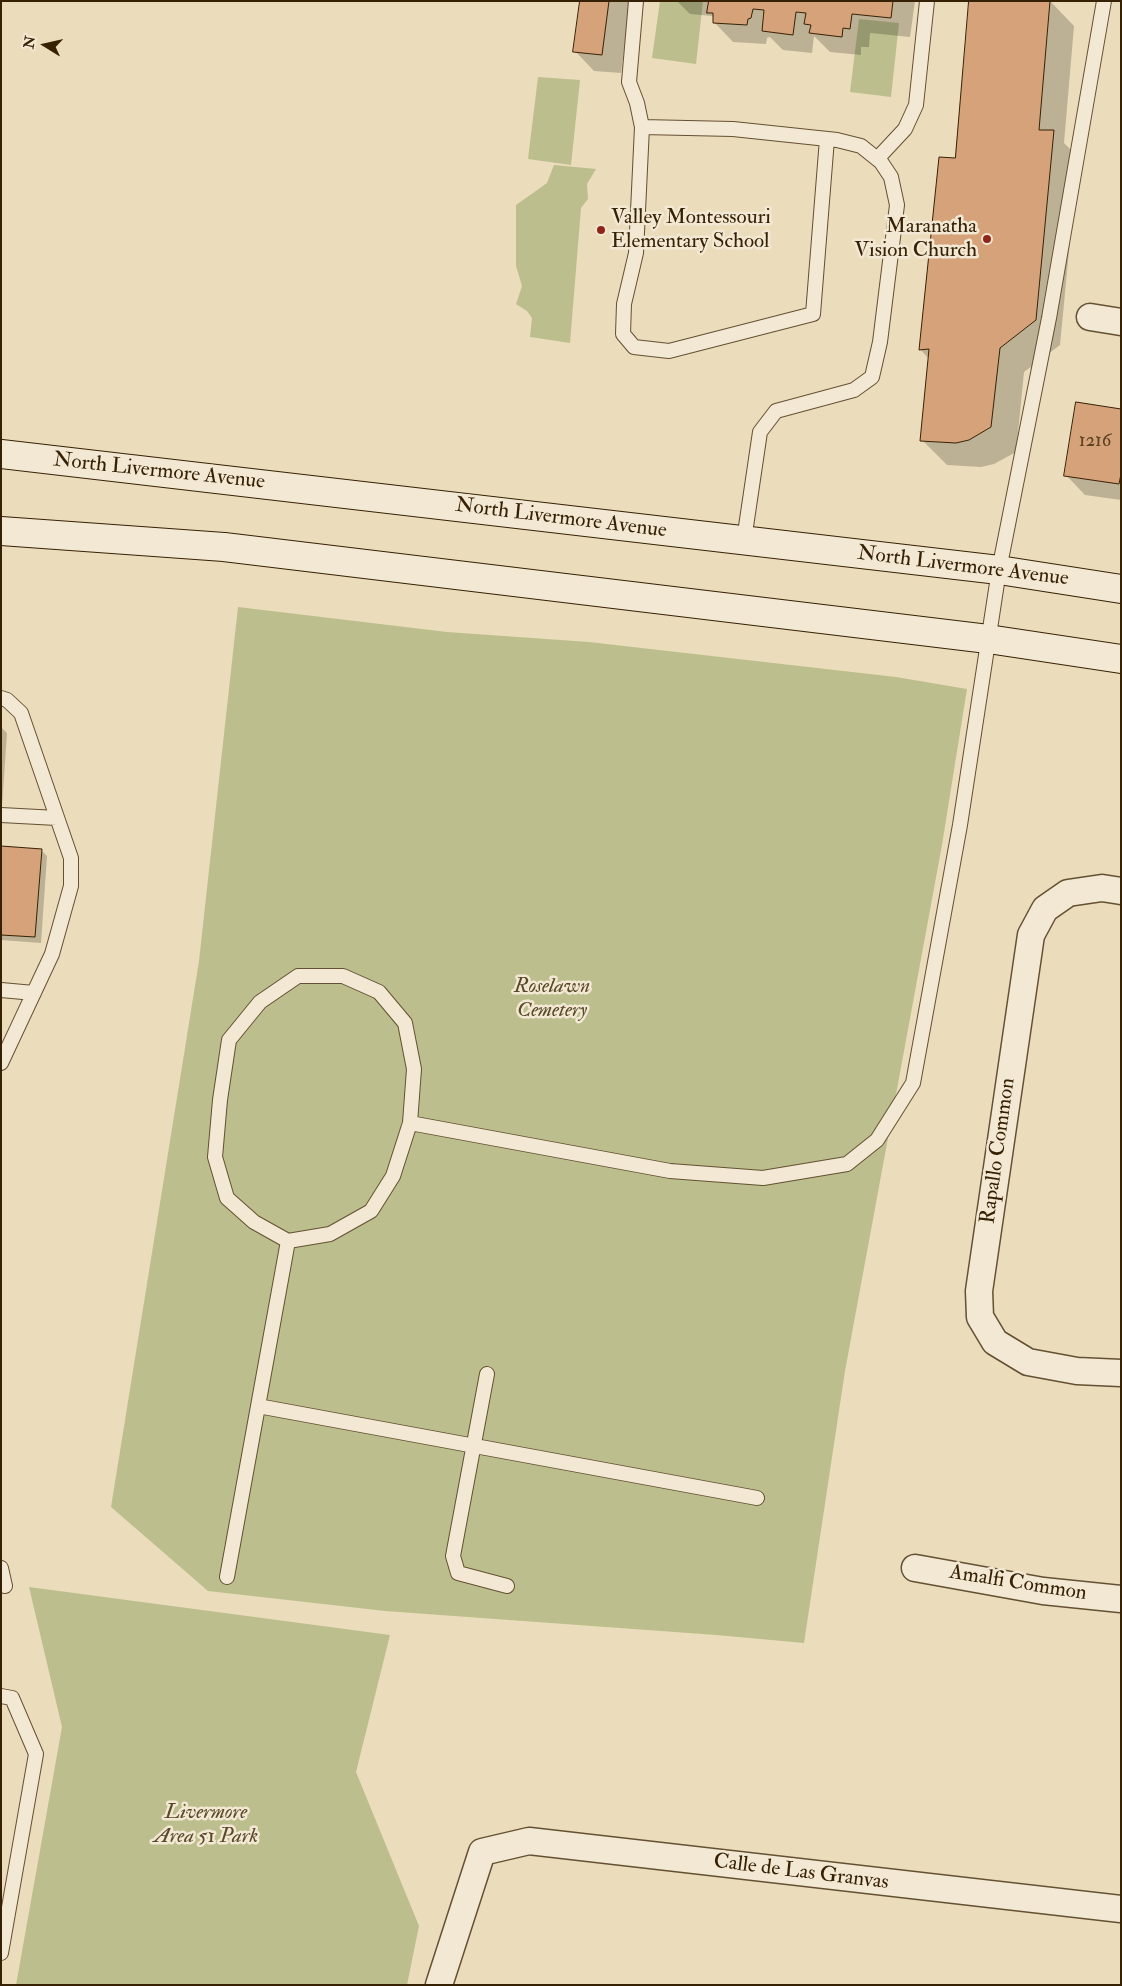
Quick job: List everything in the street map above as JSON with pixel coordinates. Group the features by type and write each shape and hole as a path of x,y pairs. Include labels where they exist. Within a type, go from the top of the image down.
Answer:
{"main road":[{"name":"North Livermore Avenue","path":"1,454 999,570 1121,589"},
{"path":"1,531 224,547 988,639 1121,659"}],"street":[{"path":"1090,317 1121,322"},
{"name":"Rapallo Common","path":"1121,891 1102,888 1068,893 1045,909 1031,935 979,1290 980,1317 995,1342 1028,1362 1077,1371 1121,1374"},
{"name":"Amalfi Common","path":"915,1568 1043,1591 1121,1599"},
{"name":"Calle de Las Granvas","path":"439,1985 482,1852 529,1841 1121,1910"}],"lane":[{"path":"636,1 629,82 637,103 642,127 636,253 624,304 623,334 634,347 669,352 813,314 827,139"},
{"path":"877,159 905,129 916,105 928,1"},
{"path":"410,1123 670,1170 763,1178 847,1164 876,1140 913,1083 960,825 999,570 1048,318 1104,1"},
{"path":"642,127 733,129 827,139 861,146 881,162 891,177 897,205 880,342 872,378 854,390 776,411 760,432 744,540"},
{"path":"1,698 7,700 21,713 71,858 71,886 52,954 1,1063"},
{"path":"1,815 57,818"},
{"path":"298,976 343,976 379,992 405,1022 414,1070 410,1123 393,1176 371,1211 330,1234 288,1241 254,1222 227,1198 215,1157 220,1100 230,1040 260,1002 298,976"},
{"path":"1,990 34,993"},
{"path":"227,1577 288,1241"},
{"path":"487,1374 453,1556 458,1573 507,1586"},
{"path":"258,1406 757,1498"},
{"path":"1,1568 5,1586 1,1585"},
{"path":"1,1696 12,1698 36,1754 1,1953"}],"green space":[{"path":"660,1 703,1 696,64 652,58"},
{"path":"859,19 899,23 891,97 850,92"},
{"path":"538,77 580,80 571,165 528,159"},
{"path":"554,165 596,169 587,184 588,199 581,208 570,343 530,337 532,318 527,311 516,304 522,286 516,266 516,205 547,183"},
{"name":"Roselawn Cemetery","path":"238,607 447,632 589,642 896,677 967,689 942,845 845,1371 804,1643 385,1611 208,1591 111,1507 199,961"},
{"name":"Livermore Area 51 Park","path":"29,1587 390,1635 356,1772 419,1926 407,1985 16,1985 62,1727"}],"building":[{"path":"580,1 609,1 602,55 573,52"},
{"path":"709,1 893,1 891,18 852,14 850,29 843,28 842,37 809,33 811,25 804,24 806,13 796,12 793,35 762,31 764,10 753,9 747,25 713,23 713,13 707,13"},
{"name":"Maranatha Vision Church","path":"969,1 1050,1 1039,130 1054,130 1036,320 1000,348 991,427 969,440 956,443 920,441 929,349 919,350 939,157 955,158"},
{"path":"1076,402 1121,409 1121,474 1119,484 1064,476"},
{"path":"1,846 42,849 35,937 1,935"}],"place":[{"name":"Valley Montessouri Elementary School","path":"601,230"},
{"name":"Maranatha Vision Church","path":"987,239"}]}
